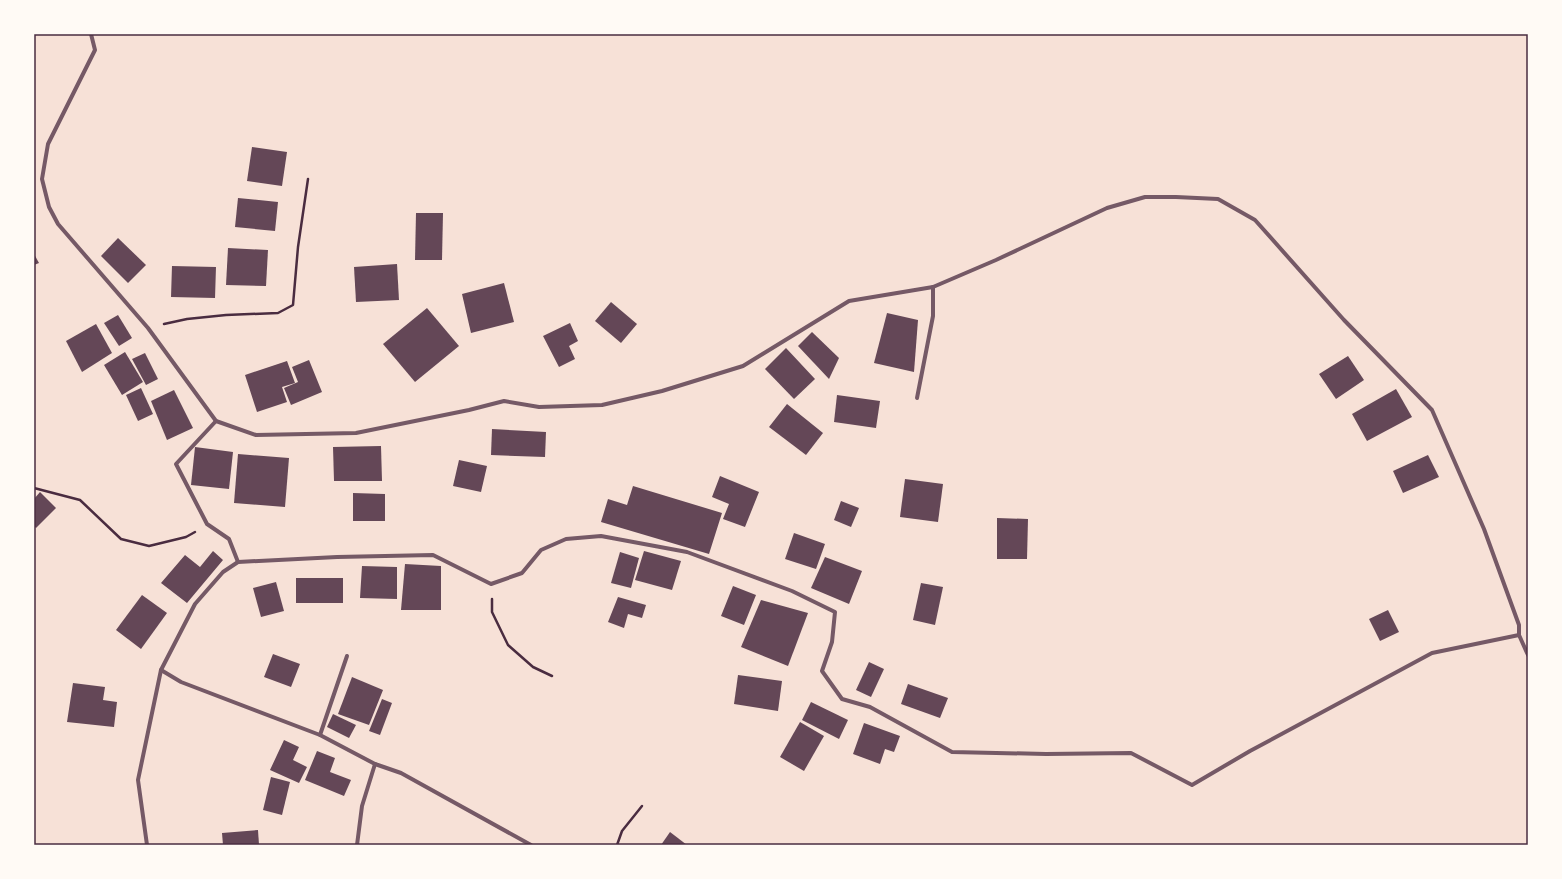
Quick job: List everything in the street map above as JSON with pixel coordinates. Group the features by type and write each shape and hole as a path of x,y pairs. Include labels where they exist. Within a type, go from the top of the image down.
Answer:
{"street":[{"path":"91,34 95,50 48,144 42,179 49,207 58,224 148,328 216,421 256,435 356,434 504,401 539,407 602,405 662,391 743,366 849,301 933,287 996,260 1107,208 1145,197 1218,199 1255,220 1344,320 1432,410 1484,529 1519,625 1519,636 1528,655"},
{"path":"917,398 933,316 933,287"},
{"path":"216,421 176,464 207,524 229,539 238,562"},
{"path":"147,845 138,780 161,670 195,604 223,572 238,562 337,557 433,555 491,584 522,573 541,550 566,539 602,536 687,552 792,591 835,612 832,642 822,671 842,699 870,707 952,752 1046,754 1130,753 1192,785 1250,751 1432,653 1519,636"},
{"path":"320,735 347,656"},
{"path":"161,670 181,682 320,735 376,764 401,773 531,845"},
{"path":"357,845 362,806 376,764"}],"path":[{"path":"148,328 187,319 226,315 278,313 293,305 298,247 308,179"},
{"path":"34,488 80,500 121,539 149,546 186,537 207,524"},
{"path":"491,584 492,612 508,645 533,667 552,676"},
{"path":"617,845 622,831 642,806"}],"building":[{"path":"252,147 287,152 282,186 247,181"},
{"path":"238,198 278,202 275,231 235,227"},
{"path":"416,213 443,213 442,260 415,260"},
{"path":"118,238 146,265 128,283 101,256"},
{"path":"228,248 268,250 266,286 226,285"},
{"path":"34,254 39,263 34,265"},
{"path":"397,264 399,300 356,302 354,267"},
{"path":"172,266 216,267 215,298 171,297"},
{"path":"504,283 514,322 471,333 462,294"},
{"path":"611,302 637,324 621,343 595,321"},
{"path":"427,308 459,346 415,382 383,344"},
{"path":"887,313 918,320 914,372 874,363"},
{"path":"118,315 132,338 119,346 104,323"},
{"path":"570,323 578,341 569,346 575,359 559,367 543,336"},
{"path":"96,324 112,353 82,372 66,341"},
{"path":"812,332 839,358 829,379 798,346"},
{"path":"786,348 815,379 794,399 765,369"},
{"path":"125,352 143,382 122,395 104,365"},
{"path":"145,353 158,379 146,385 132,359"},
{"path":"1348,356 1364,380 1336,399 1319,374"},
{"path":"309,360 322,392 291,405 284,388 298,382 292,367"},
{"path":"287,361 295,383 282,387 287,402 257,412 245,375"},
{"path":"141,388 153,414 138,421 126,395"},
{"path":"1396,389 1412,417 1367,441 1352,414"},
{"path":"174,390 193,428 167,440 151,401"},
{"path":"837,395 880,401 876,428 834,422"},
{"path":"787,404 823,433 806,455 769,427"},
{"path":"492,429 546,432 545,457 491,455"},
{"path":"381,446 382,481 334,481 333,447"},
{"path":"195,447 233,452 229,489 191,485"},
{"path":"238,454 289,458 285,507 234,503"},
{"path":"1428,455 1439,477 1403,493 1393,471"},
{"path":"459,460 487,466 481,492 453,486"},
{"path":"720,476 759,492 745,527 723,519 729,504 712,497"},
{"path":"905,479 943,484 938,522 900,517"},
{"path":"633,486 722,513 709,554 601,522 608,499 627,505"},
{"path":"40,492 56,508 36,528 34,526 34,499"},
{"path":"353,493 385,494 385,521 353,521"},
{"path":"841,501 859,508 851,527 834,520"},
{"path":"997,518 1028,519 1027,559 997,559"},
{"path":"794,533 825,544 816,569 785,559"},
{"path":"213,551 223,560 187,603 161,583 185,555 200,567"},
{"path":"644,551 681,561 672,590 635,580"},
{"path":"620,552 639,558 631,588 611,583"},
{"path":"825,557 862,571 849,604 811,588"},
{"path":"405,564 441,566 441,610 401,610"},
{"path":"362,566 397,567 397,599 360,598"},
{"path":"296,578 343,578 343,603 296,603"},
{"path":"276,582 284,611 261,617 253,588"},
{"path":"921,583 943,587 935,625 913,620"},
{"path":"733,586 756,595 744,625 721,616"},
{"path":"142,595 167,613 141,649 116,630"},
{"path":"618,597 646,605 642,618 628,614 624,628 608,622"},
{"path":"761,600 808,613 788,666 741,647"},
{"path":"1388,610 1399,632 1380,641 1369,619"},
{"path":"273,654 300,664 291,687 264,677"},
{"path":"869,662 884,669 871,697 856,690"},
{"path":"738,675 782,681 778,711 734,704"},
{"path":"352,677 383,690 369,725 338,714"},
{"path":"73,683 105,687 103,700 117,702 114,727 67,722"},
{"path":"908,684 948,698 940,718 901,704"},
{"path":"382,699 392,703 380,735 369,731"},
{"path":"811,702 848,720 839,739 802,720"},
{"path":"333,714 356,725 349,738 327,727"},
{"path":"800,722 824,736 804,771 780,757"},
{"path":"864,723 900,736 894,752 885,749 880,764 853,754"},
{"path":"284,740 299,747 293,760 307,767 299,783 270,770"},
{"path":"317,751 335,758 330,772 351,780 344,796 305,780"},
{"path":"271,777 290,782 282,815 263,810"},
{"path":"258,830 259,845 223,845 222,833"},
{"path":"670,832 687,845 661,845"}]}
